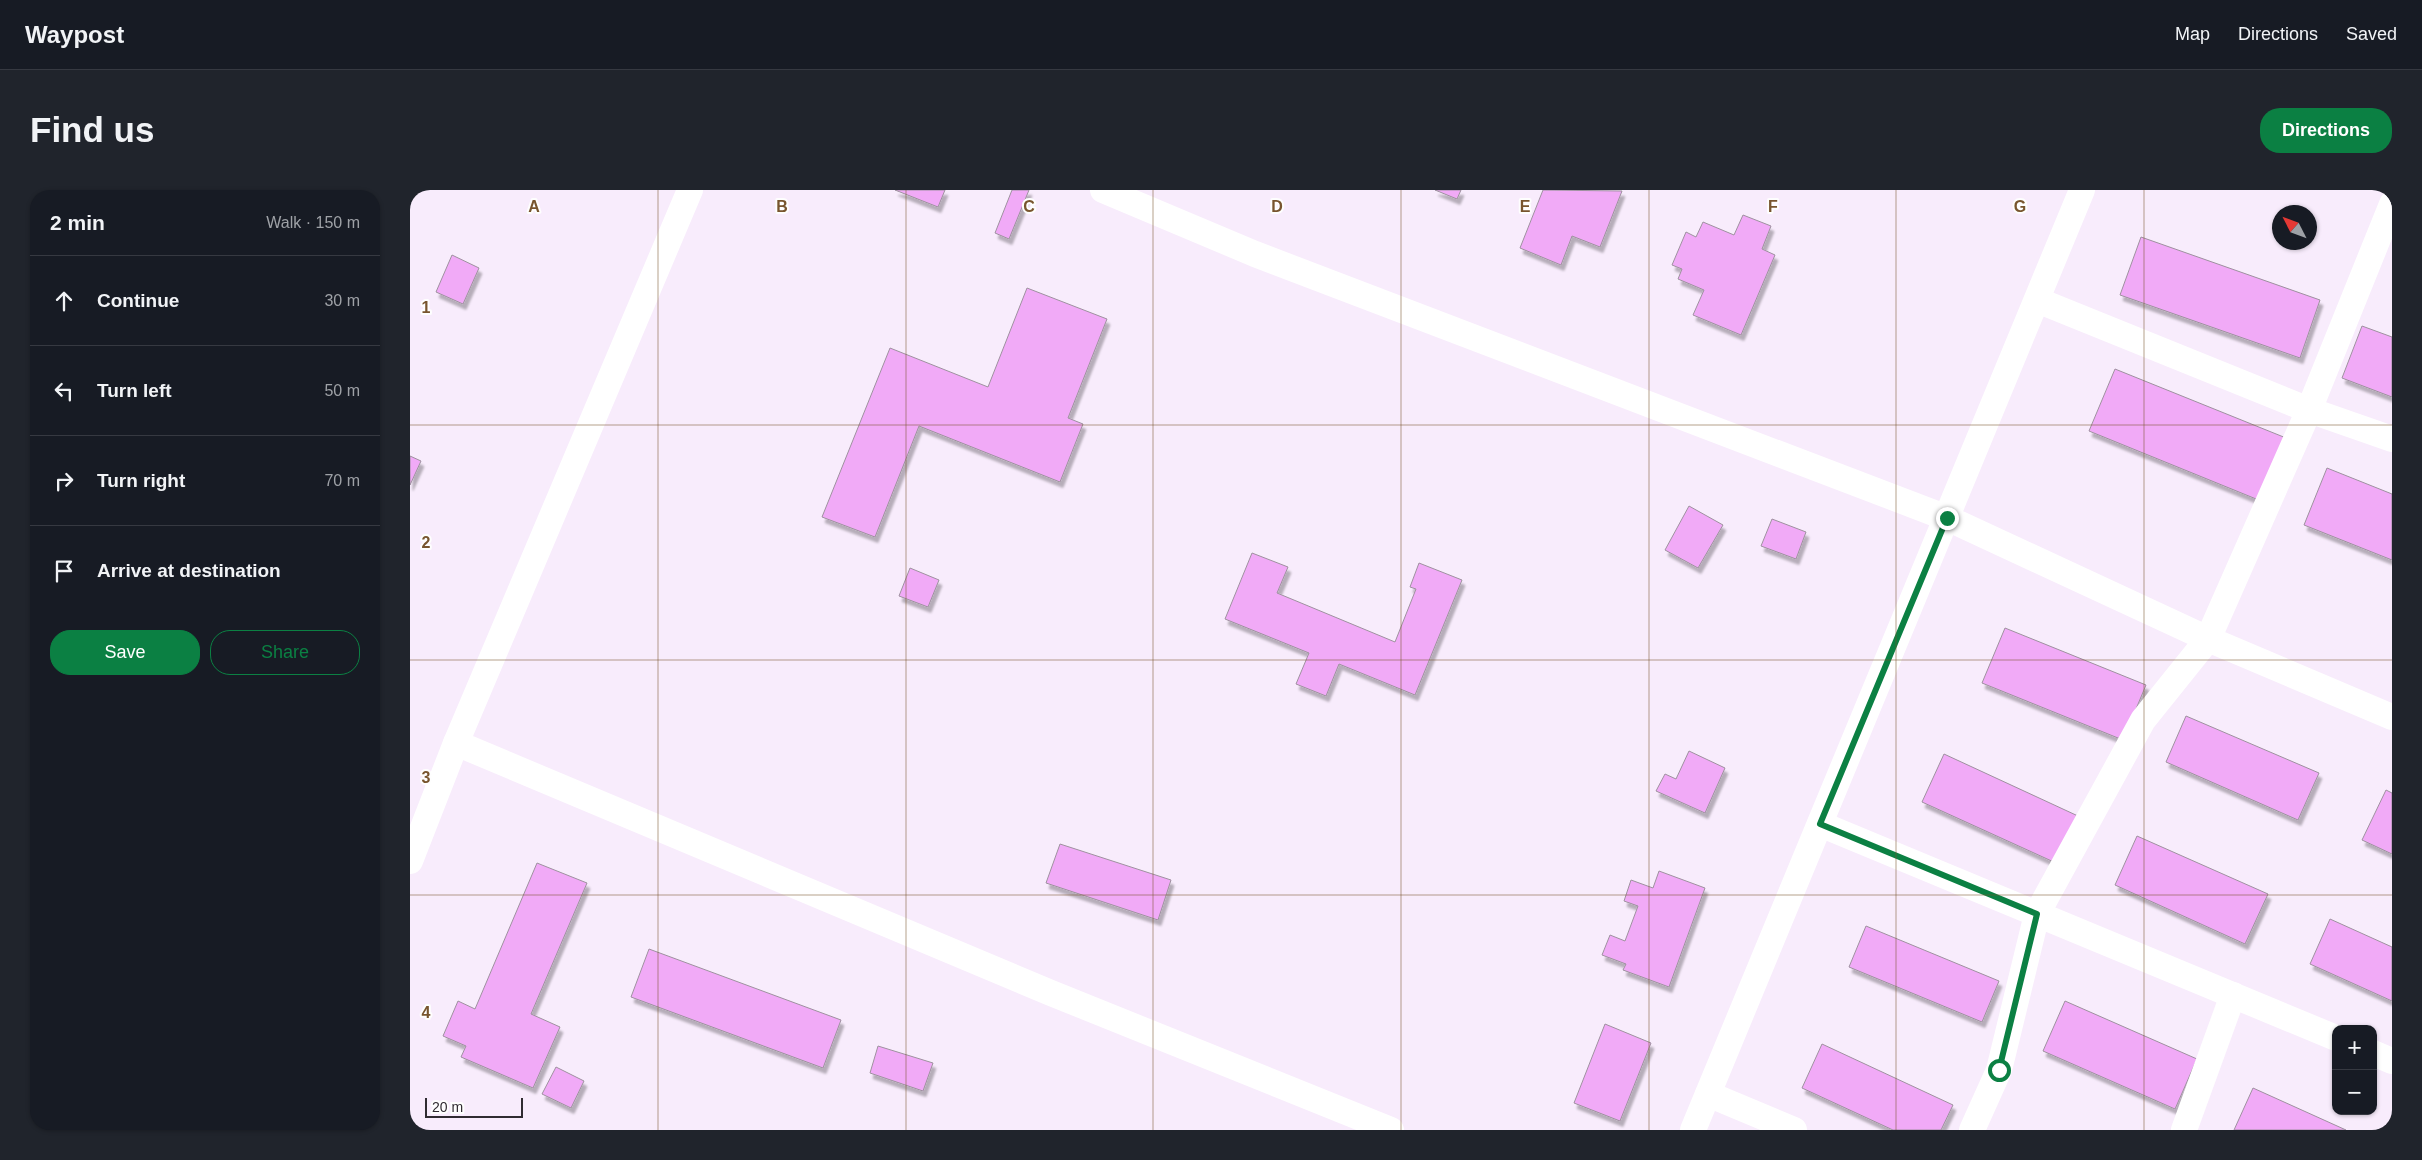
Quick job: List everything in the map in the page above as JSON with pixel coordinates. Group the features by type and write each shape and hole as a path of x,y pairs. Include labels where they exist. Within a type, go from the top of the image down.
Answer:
{"street":[{"path":"410,861 456,743 690,190"},
{"path":"1103,190 1255,254 1947,518 2208,639 2392,717"},
{"path":"1693,1130 2082,190"},
{"path":"2386,190 2392,192"},
{"path":"1972,1130 1999,1070 2037,914 2143,720 2208,639 2309,410 2392,204"},
{"path":"2037,300 2309,410 2392,439"},
{"path":"456,743 1051,993 1391,1130"},
{"path":"1820,824 2332,1036"},
{"path":"2184,1130 2233,995"},
{"path":"2377,1055 2392,1061"},
{"path":"1708,1094 1794,1130"}],"building":[{"path":"895,190 945,190 938,207"},
{"path":"1012,190 1029,190 1009,239 995,233"},
{"path":"1435,190 1461,190 1457,199"},
{"path":"1543,190 1622,191 1600,247 1572,236 1561,265 1520,248"},
{"path":"1743,215 1771,226 1762,249 1775,255 1741,335 1693,315 1704,290 1678,279 1682,269 1672,265 1686,232 1696,237 1703,222 1734,235"},
{"path":"2141,237 2320,300 2300,358 2120,295"},
{"path":"452,255 479,268 463,304 436,292"},
{"path":"1027,288 1107,319 1068,418 1083,424 1060,482 919,426 875,537 822,517 890,348 988,387"},
{"path":"2362,326 2392,337 2392,397 2342,378"},
{"path":"2115,369 2291,440 2266,503 2089,431"},
{"path":"410,456 421,461 410,485"},
{"path":"2327,468 2392,494 2392,560 2304,525"},
{"path":"1689,506 1723,525 1698,568 1665,550"},
{"path":"1772,519 1806,532 1796,559 1761,546"},
{"path":"1252,553 1288,567 1277,593 1395,642 1416,589 1410,587 1419,563 1462,580 1415,695 1339,664 1326,696 1296,684 1309,653 1225,619"},
{"path":"910,568 939,580 928,607 899,596"},
{"path":"2005,628 2146,685 2123,740 1982,683"},
{"path":"2186,716 2319,773 2298,820 2166,762"},
{"path":"1689,751 1725,768 1705,813 1656,791 1665,774 1676,779"},
{"path":"1944,754 2078,816 2056,863 1922,802"},
{"path":"2386,790 2392,793 2392,854 2362,840"},
{"path":"2137,836 2268,894 2245,944 2115,885"},
{"path":"1060,844 1171,880 1158,920 1046,883"},
{"path":"537,863 587,883 531,1014 560,1027 533,1088 461,1057 466,1046 443,1036 458,1001 475,1009"},
{"path":"1659,871 1705,888 1669,987 1623,970 1626,964 1602,955 1610,935 1625,941 1638,906 1624,901 1631,880 1653,888"},
{"path":"2330,919 2392,947 2392,1001 2310,964"},
{"path":"1866,926 1999,981 1982,1022 1849,967"},
{"path":"649,949 841,1020 823,1068 631,997"},
{"path":"2065,1001 2197,1059 2175,1109 2043,1051"},
{"path":"1605,1024 1651,1043 1620,1121 1574,1103"},
{"path":"1822,1044 1953,1105 1941,1130 1893,1130 1802,1088"},
{"path":"878,1046 933,1063 923,1091 870,1073"},
{"path":"556,1067 584,1081 571,1108 542,1094"},
{"path":"2253,1088 2346,1130 2234,1130"}],"route":[{"path":"1947,518 1820,824 2037,914 1999,1070"}]}
